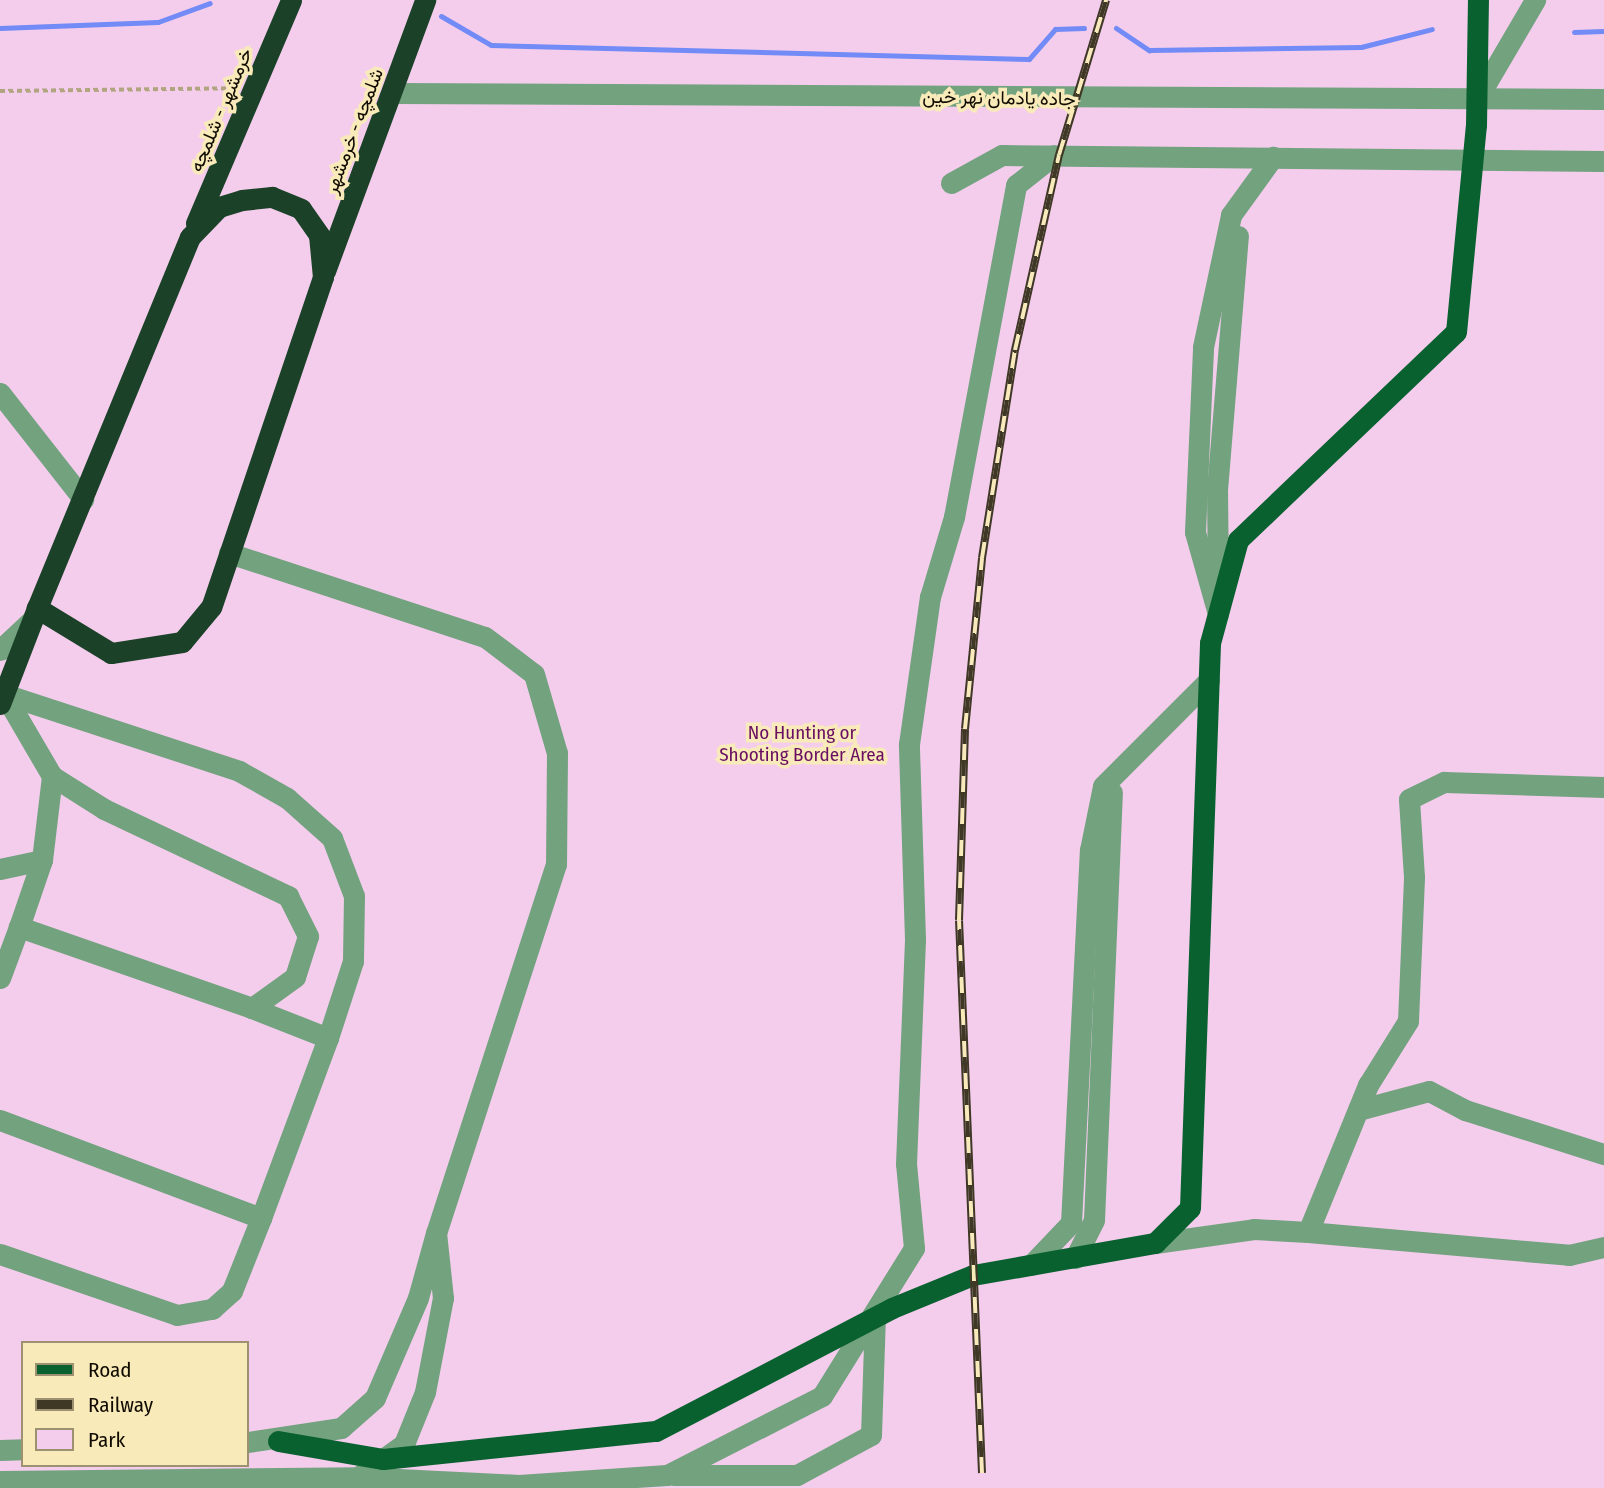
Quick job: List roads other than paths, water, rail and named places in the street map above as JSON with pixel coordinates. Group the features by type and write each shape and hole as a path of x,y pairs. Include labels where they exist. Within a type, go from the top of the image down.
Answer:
{"highway":[{"name":"خرمشهر - شلمچه","path":"2,699 190,237 257,88 291,0"},
{"name":"شلمچه - خرمشهر","path":"35,614 111,653 159,649 182,642 211,607 323,277 394,93 425,0"},
{"path":"190,237 219,207 272,197 301,209 319,235 323,277"}],"main road":[{"path":"278,1441 383,1459 656,1431 875,1317 972,1275 1155,1243 1190,1208 1209,680 1218,614 1238,540 1456,332 1477,99 1478,0"}],"lane":[{"path":"1477,99 1535,0"},
{"name":"جاده یادمان نهر خین","path":"394,93 1604,99"},
{"path":"951,183 1002,155 1604,161"},
{"path":"667,1475 822,1396 875,1317 914,1248 906,1164 915,939 909,744 930,597 954,517 1016,185 1055,155"},
{"path":"1218,614 1195,532 1195,442 1203,347 1231,215 1273,157"},
{"path":"0,393 83,499"},
{"path":"229,553 485,637 534,674 557,753 556,864 436,1233 418,1298 374,1398 341,1428 278,1441 248,1442"},
{"path":"0,650 35,614"},
{"path":"1031,1265 1070,1223 1090,850 1103,786 1209,680"},
{"path":"2,699 52,776 104,809 288,896 308,936 295,977 252,1008"},
{"path":"0,1254 177,1315 212,1309 232,1291 327,1038 353,948 354,896 332,838 287,797 239,771 2,699"},
{"path":"0,978 42,860 52,776"},
{"path":"1075,1258 1094,1220 1113,777"},
{"path":"1308,1232 1358,1110 1408,1021 1414,877 1409,799 1444,782 1604,786"},
{"path":"0,869 42,860"},
{"path":"19,927 252,1008 327,1038"},
{"path":"1358,1110 1429,1091 1465,1110 1604,1154"},
{"path":"0,1120 261,1218"},
{"path":"1155,1243 1254,1229 1569,1255 1604,1247"},
{"path":"358,1477 404,1444 425,1392 443,1298 436,1233"},
{"path":"0,1481 358,1477 519,1485 667,1475 797,1475 871,1435 875,1317"},
{"path":"0,1450 21,1450"}],"waterway":[{"path":"0,28 158,22 210,3"},
{"path":"441,16 491,45 1029,59 1055,29 1084,28"},
{"path":"1116,28 1149,50 1361,47 1432,29"},
{"path":"1574,32 1604,31"}],"railway":[{"path":"982,1473 959,920 965,729 982,558 1015,350 1059,155 1106,0"}],"park label":[{"name":"No Hunting or Shooting Border Area","path":"802,744"}]}
